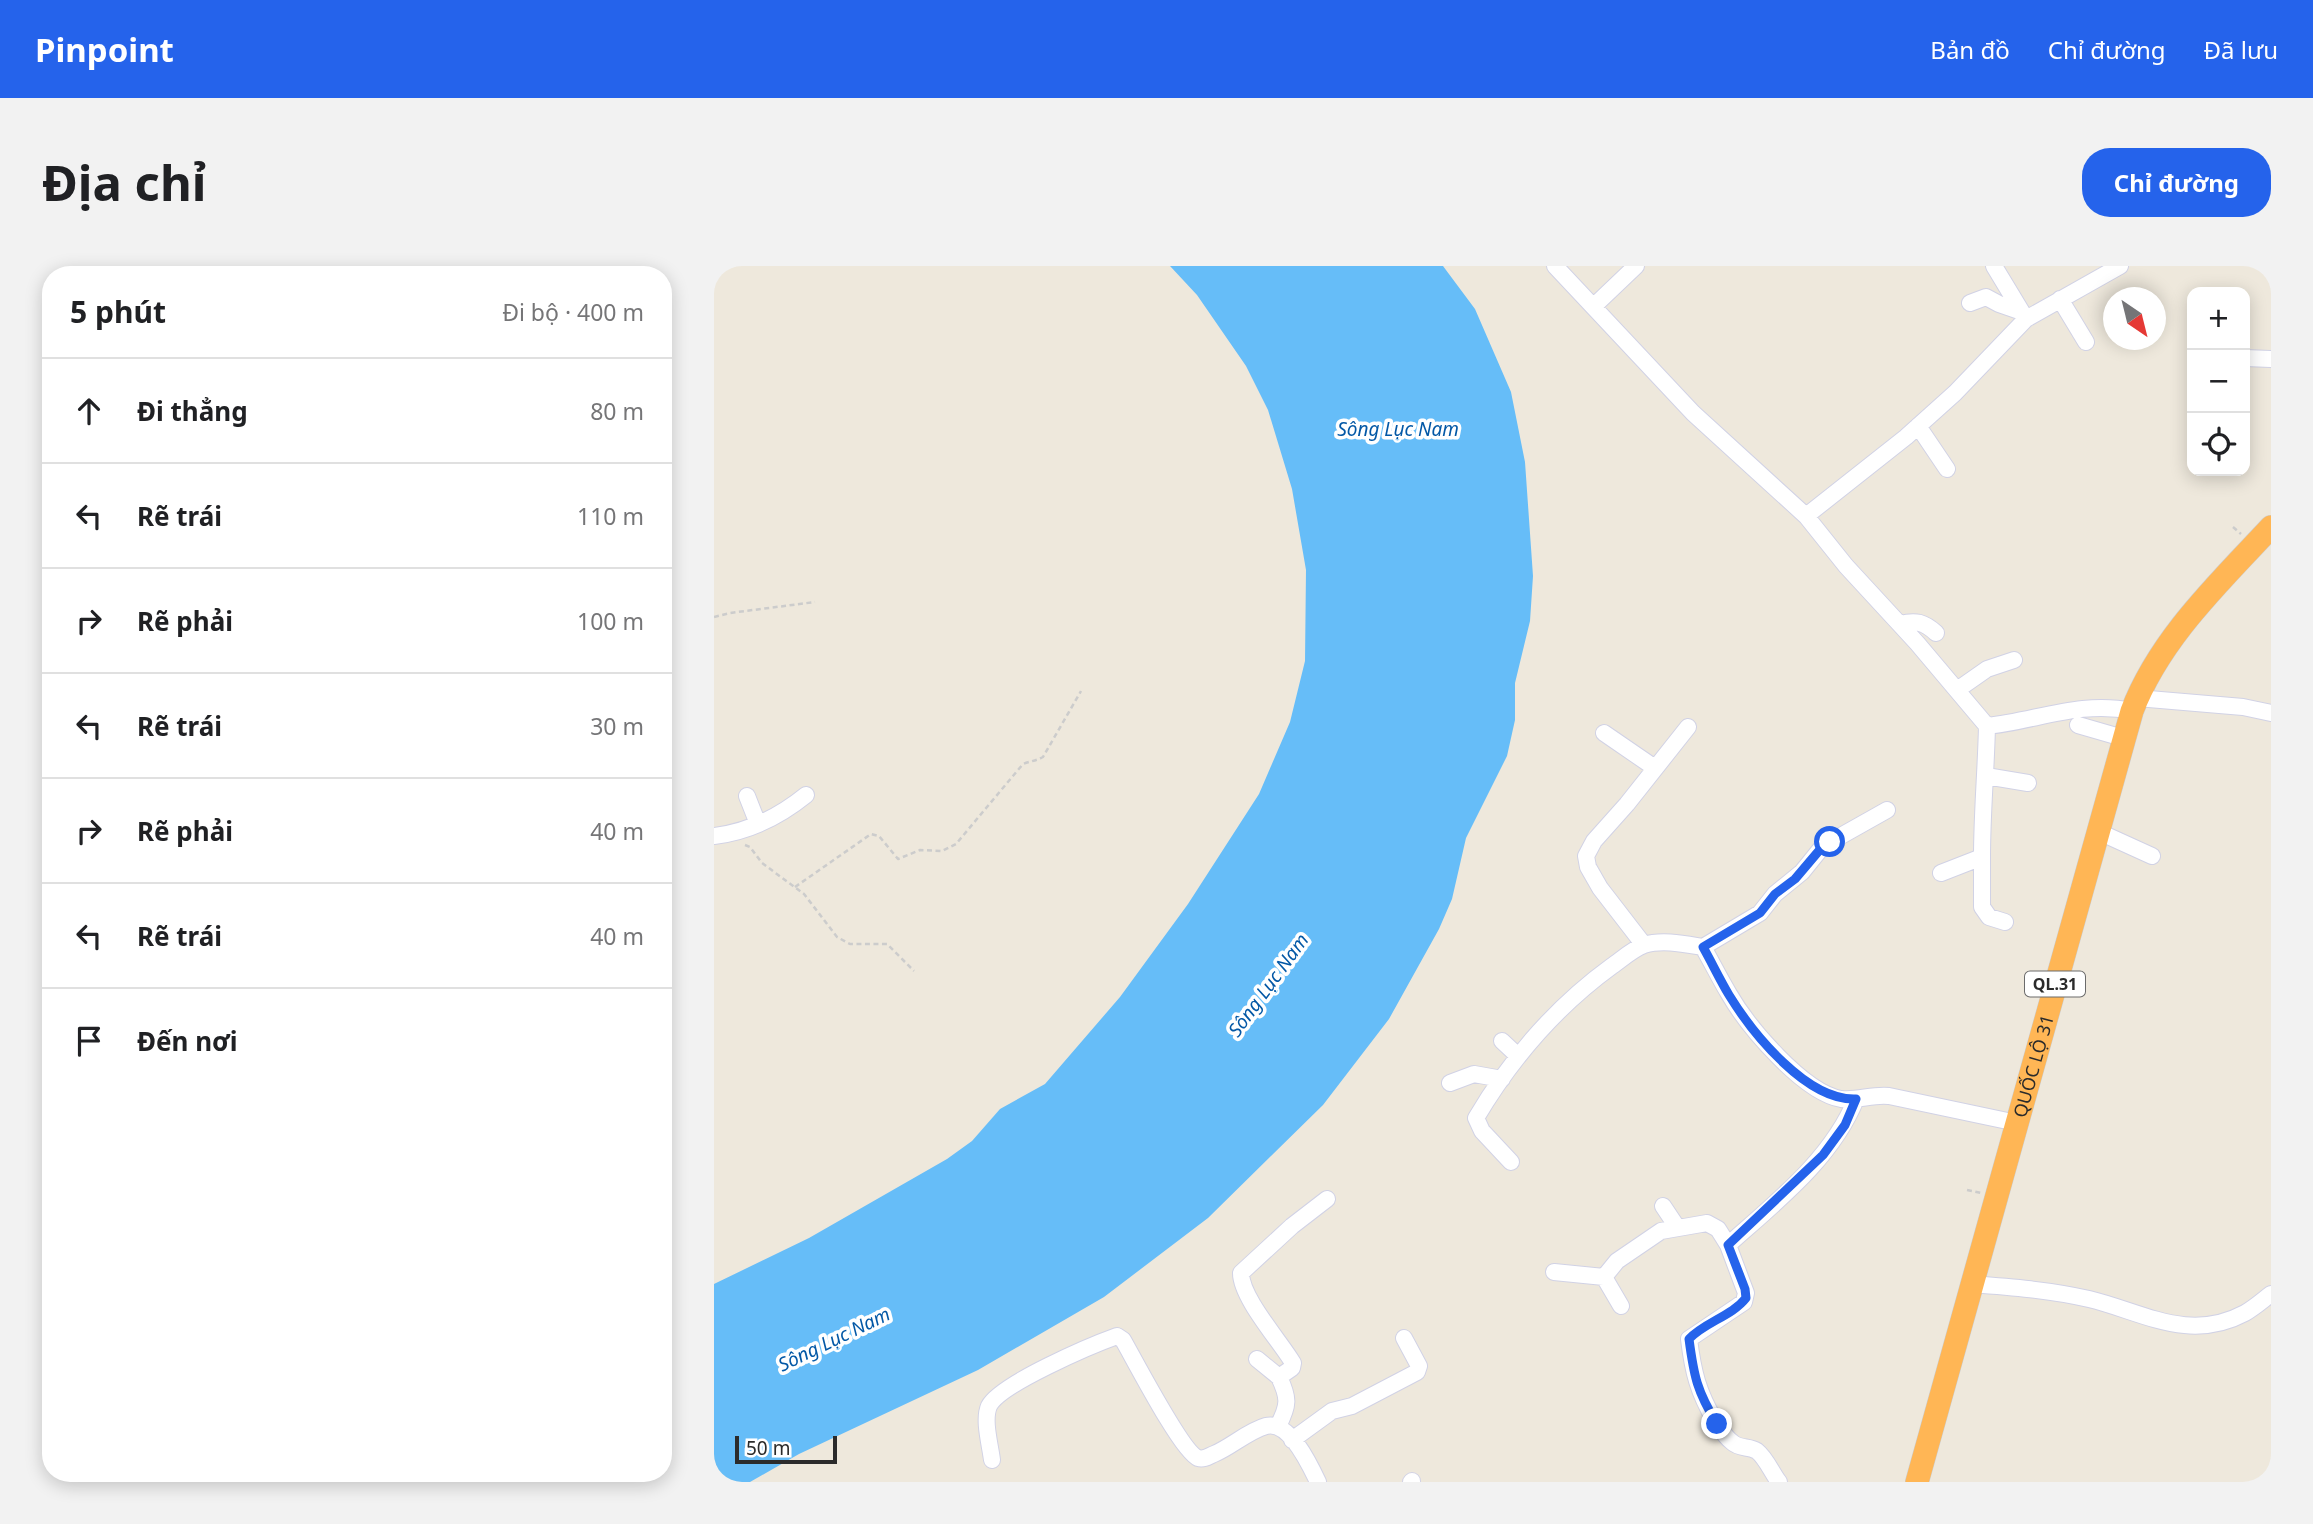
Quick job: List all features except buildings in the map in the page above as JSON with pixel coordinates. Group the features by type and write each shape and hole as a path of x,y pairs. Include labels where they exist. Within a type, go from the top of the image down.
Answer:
{"highway":[{"name":"QUỐC LỘ 31","path":"1917,1482 1971,1284 2094,862 2097,831 2134,704 2153,667 2184,624 2271,527"}],"street":[{"path":"1555,266 1693,414 1805,516 1987,726 1986,776 1982,802 1982,908 1989,917 2006,922"},
{"path":"1594,306 1636,266"},
{"path":"1994,266 2024,315"},
{"path":"1805,516 1955,393 2024,315 2060,299 2120,266"},
{"path":"1970,303 1986,296 2024,315"},
{"path":"2060,299 2086,342"},
{"path":"2250,358 2271,359"},
{"path":"1918,426 1947,469"},
{"path":"1900,624 1920,622 1936,633"},
{"path":"1957,690 1986,669 2014,660"},
{"path":"1987,726 2089,707 2117,708 2134,704 2243,707 2271,713"},
{"path":"2078,725 2123,738"},
{"path":"1644,945 1600,888 1588,867 1586,856 1594,841 1688,727"},
{"path":"1604,733 1655,768"},
{"path":"1986,776 2028,783"},
{"path":"719,836 758,824 797,803 806,795"},
{"path":"747,796 758,824"},
{"path":"1511,1162 1482,1131 1476,1118 1518,1056 1578,993 1644,945 1675,942 1703,947 1760,913 1775,894 1802,872 1823,846 1887,810"},
{"path":"2097,831 2152,856"},
{"path":"1941,873 1982,857"},
{"path":"1703,947 1730,996 1747,1020 1825,1093 1843,1099 1880,1094 2017,1123"},
{"path":"1503,1041 1518,1056"},
{"path":"1450,1083 1474,1074 1502,1079"},
{"path":"1728,1245 1823,1155 1845,1125 1856,1099"},
{"path":"1279,1377 1292,1368 1293,1363 1250,1297 1240,1277 1241,1273 1292,1226 1327,1199"},
{"path":"1664,1206 1677,1227"},
{"path":"1605,1277 1617,1261 1661,1231 1713,1224 1728,1245 1746,1298 1739,1306 1689,1339 1694,1378 1704,1402 1728,1439 1735,1446 1760,1454 1779,1482"},
{"path":"1554,1272 1605,1277"},
{"path":"1605,1277 1622,1306"},
{"path":"1971,1284 2018,1287 2089,1299 2140,1316 2184,1326 2198,1326 2234,1318 2246,1313 2271,1294"},
{"path":"992,1460 987,1413 998,1394 1036,1373 1117,1336 1123,1340 1182,1441 1198,1458 1202,1459 1221,1451 1268,1426 1278,1426 1284,1429 1292,1440 1318,1482"},
{"path":"1292,1440 1332,1411 1352,1406 1417,1372 1419,1366 1404,1338"},
{"path":"1257,1359 1279,1377 1287,1395 1285,1413 1278,1426"}],"path":[{"path":"714,617 730,612 815,602"},
{"path":"796,887 871,834 879,836 898,859 920,850 942,851 956,844 1023,764 1043,757 1081,691"},
{"path":"719,836 750,847 762,863 804,894 836,937 850,944 887,944 914,971"}],"water":[{"name":"Sông Lục Nam","path":"1170,266 1443,266 1475,309 1511,392 1525,462 1533,576 1530,621 1515,683 1515,720 1507,756 1466,838 1452,899 1439,929 1389,1019 1323,1105 1208,1218 1104,1297 978,1370 799,1454 750,1482 714,1482 714,1284 809,1238 947,1159 972,1141 1000,1109 1045,1084 1120,997 1188,904 1259,794 1290,722 1305,661 1306,570 1292,489 1268,410 1246,366 1197,295"}],"route":[{"path":"1717,1424 1698,1391 1689,1339 1739,1306 1746,1298 1728,1245 1823,1155 1845,1125 1856,1099 1843,1099 1825,1093 1784,1063 1730,996 1703,947 1760,913 1775,894 1795,879 1823,846 1830,842"}]}
